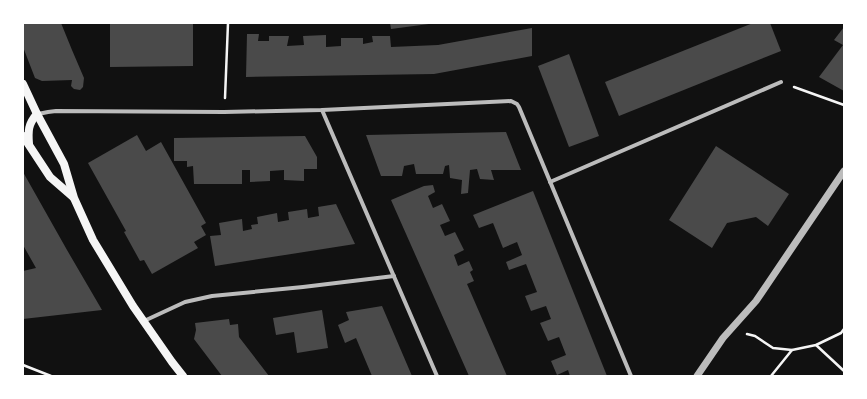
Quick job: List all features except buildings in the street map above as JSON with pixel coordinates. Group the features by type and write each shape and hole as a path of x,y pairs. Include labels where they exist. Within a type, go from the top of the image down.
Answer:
{"main road":[{"path":"23,84 37,114 64,164 74,198 93,240 144,322 183,376"},
{"path":"29,144 28,131 31,120 37,114"},
{"path":"23,136 50,177 74,198"}],"street":[{"path":"550,182 781,82"},
{"path":"37,114 56,111 224,112 322,110 511,101 519,107 631,376"},
{"path":"322,110 438,376"},
{"path":"697,376 723,338 756,301 844,171"},
{"path":"144,322 185,302 212,296 394,276"}],"path":[{"path":"224,112 228,23"},
{"path":"781,82 844,105"},
{"path":"742,334 755,336 773,348 792,350 816,345 844,329"},
{"path":"816,345 844,371"},
{"path":"771,376 792,350"},
{"path":"23,365 51,376"}]}
